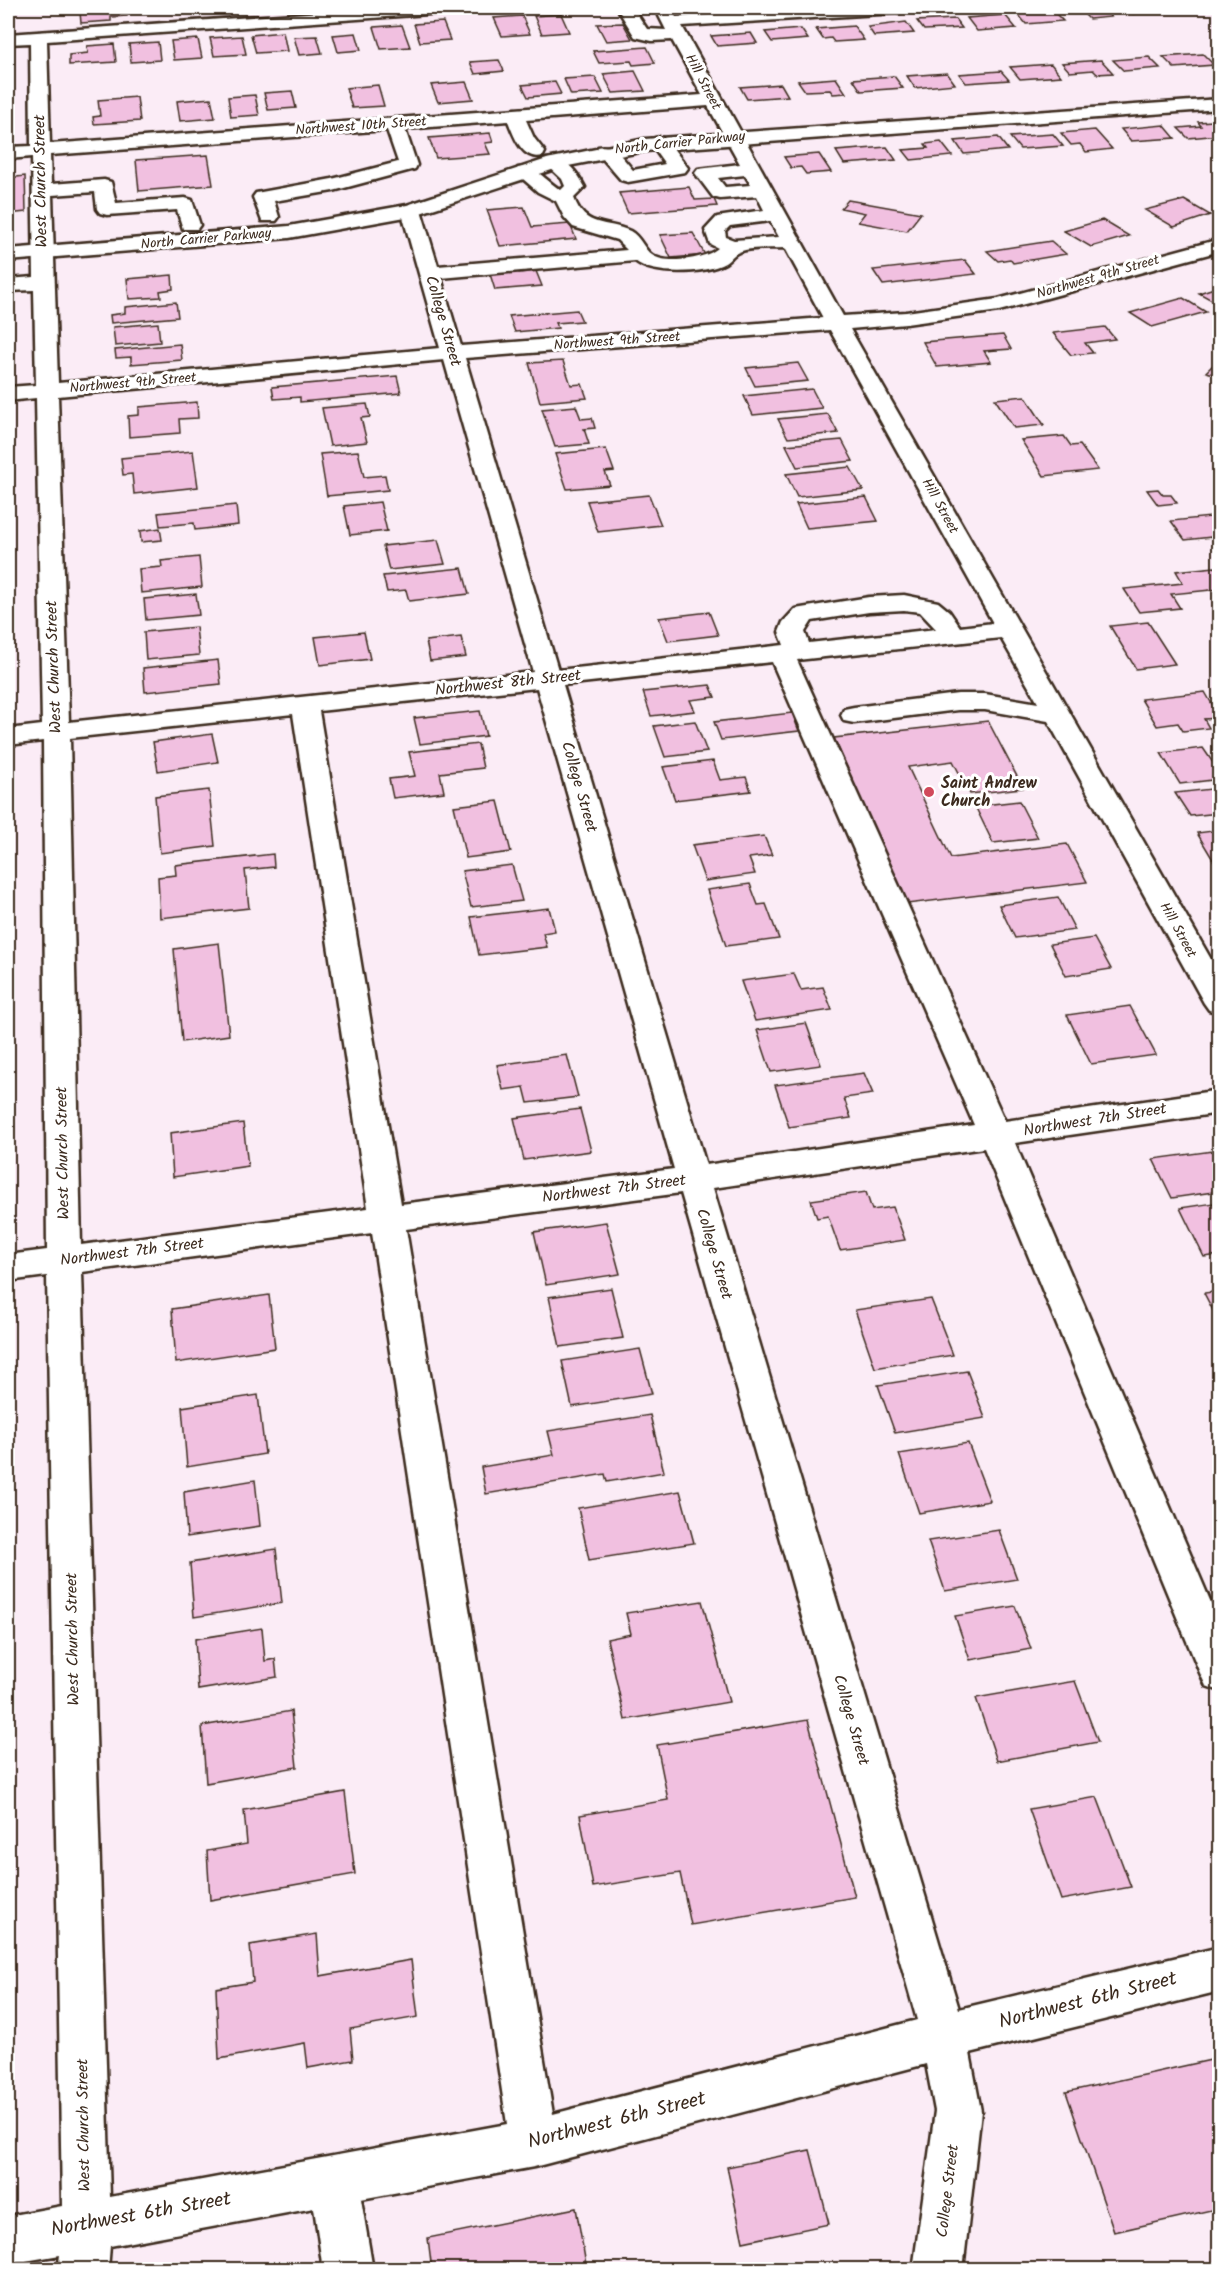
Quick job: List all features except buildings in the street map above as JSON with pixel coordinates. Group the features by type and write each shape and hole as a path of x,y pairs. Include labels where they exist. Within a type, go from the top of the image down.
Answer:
{"street":[{"path":"23,38 351,11 443,8"},
{"path":"627,10 669,18 896,8"},
{"path":"627,10 642,33 652,36 669,18"},
{"name":"Hill Street","path":"669,18 728,130 764,190 837,324 1220,1003"},
{"name":"West Church Street","path":"23,38 43,257 56,731 64,1261 85,2247"},
{"name":"North Carrier Parkway","path":"8,239 43,257 190,225 269,217 403,194 536,152 576,142 1220,87"},
{"name":"Northwest 10th Street","path":"8,153 35,170 394,123 714,100"},
{"name":"North Carrier Parkway","path":"8,255 43,257 278,233 411,210 554,163 605,151 660,144 728,130 1220,104"},
{"path":"516,114 525,140 536,152"},
{"path":"269,217 262,196 333,185 408,165 394,123"},
{"path":"660,144 678,168"},
{"path":"605,151 628,177 678,168 705,173 751,169"},
{"path":"554,163 570,176 575,187 564,197"},
{"path":"35,170 104,186 107,209 185,204 190,225"},
{"path":"525,172 553,194 564,197"},
{"path":"705,173 720,193 764,190"},
{"path":"564,197 572,217 580,224 616,232 630,239 635,244 639,255 653,264 662,266 697,263 718,258 731,246"},
{"name":"College Street","path":"411,210 944,2036 958,2111 938,2270"},
{"path":"777,214 720,223 715,230 717,240 731,246 792,242"},
{"name":"Northwest 9th Street","path":"8,394 452,353 906,318 999,305 1220,245"},
{"path":"429,273 639,255"},
{"path":"8,285 43,257"},
{"path":"952,636 943,617 928,606 907,601 804,614 796,622 792,632 791,654 1220,1672"},
{"name":"Northwest 8th Street","path":"8,737 1009,630"},
{"path":"854,715 976,702 1057,715"},
{"path":"305,705 385,1219 534,2143"},
{"name":"Northwest 7th Street","path":"8,1268 692,1179 1220,1101"},
{"name":"Northwest 6th Street","path":"8,2240 85,2247 334,2180 534,2143 944,2036 1220,1969"},
{"path":"334,2180 348,2270"}],"place":[{"name":"Saint Andrew Church","path":"929,792"}]}
